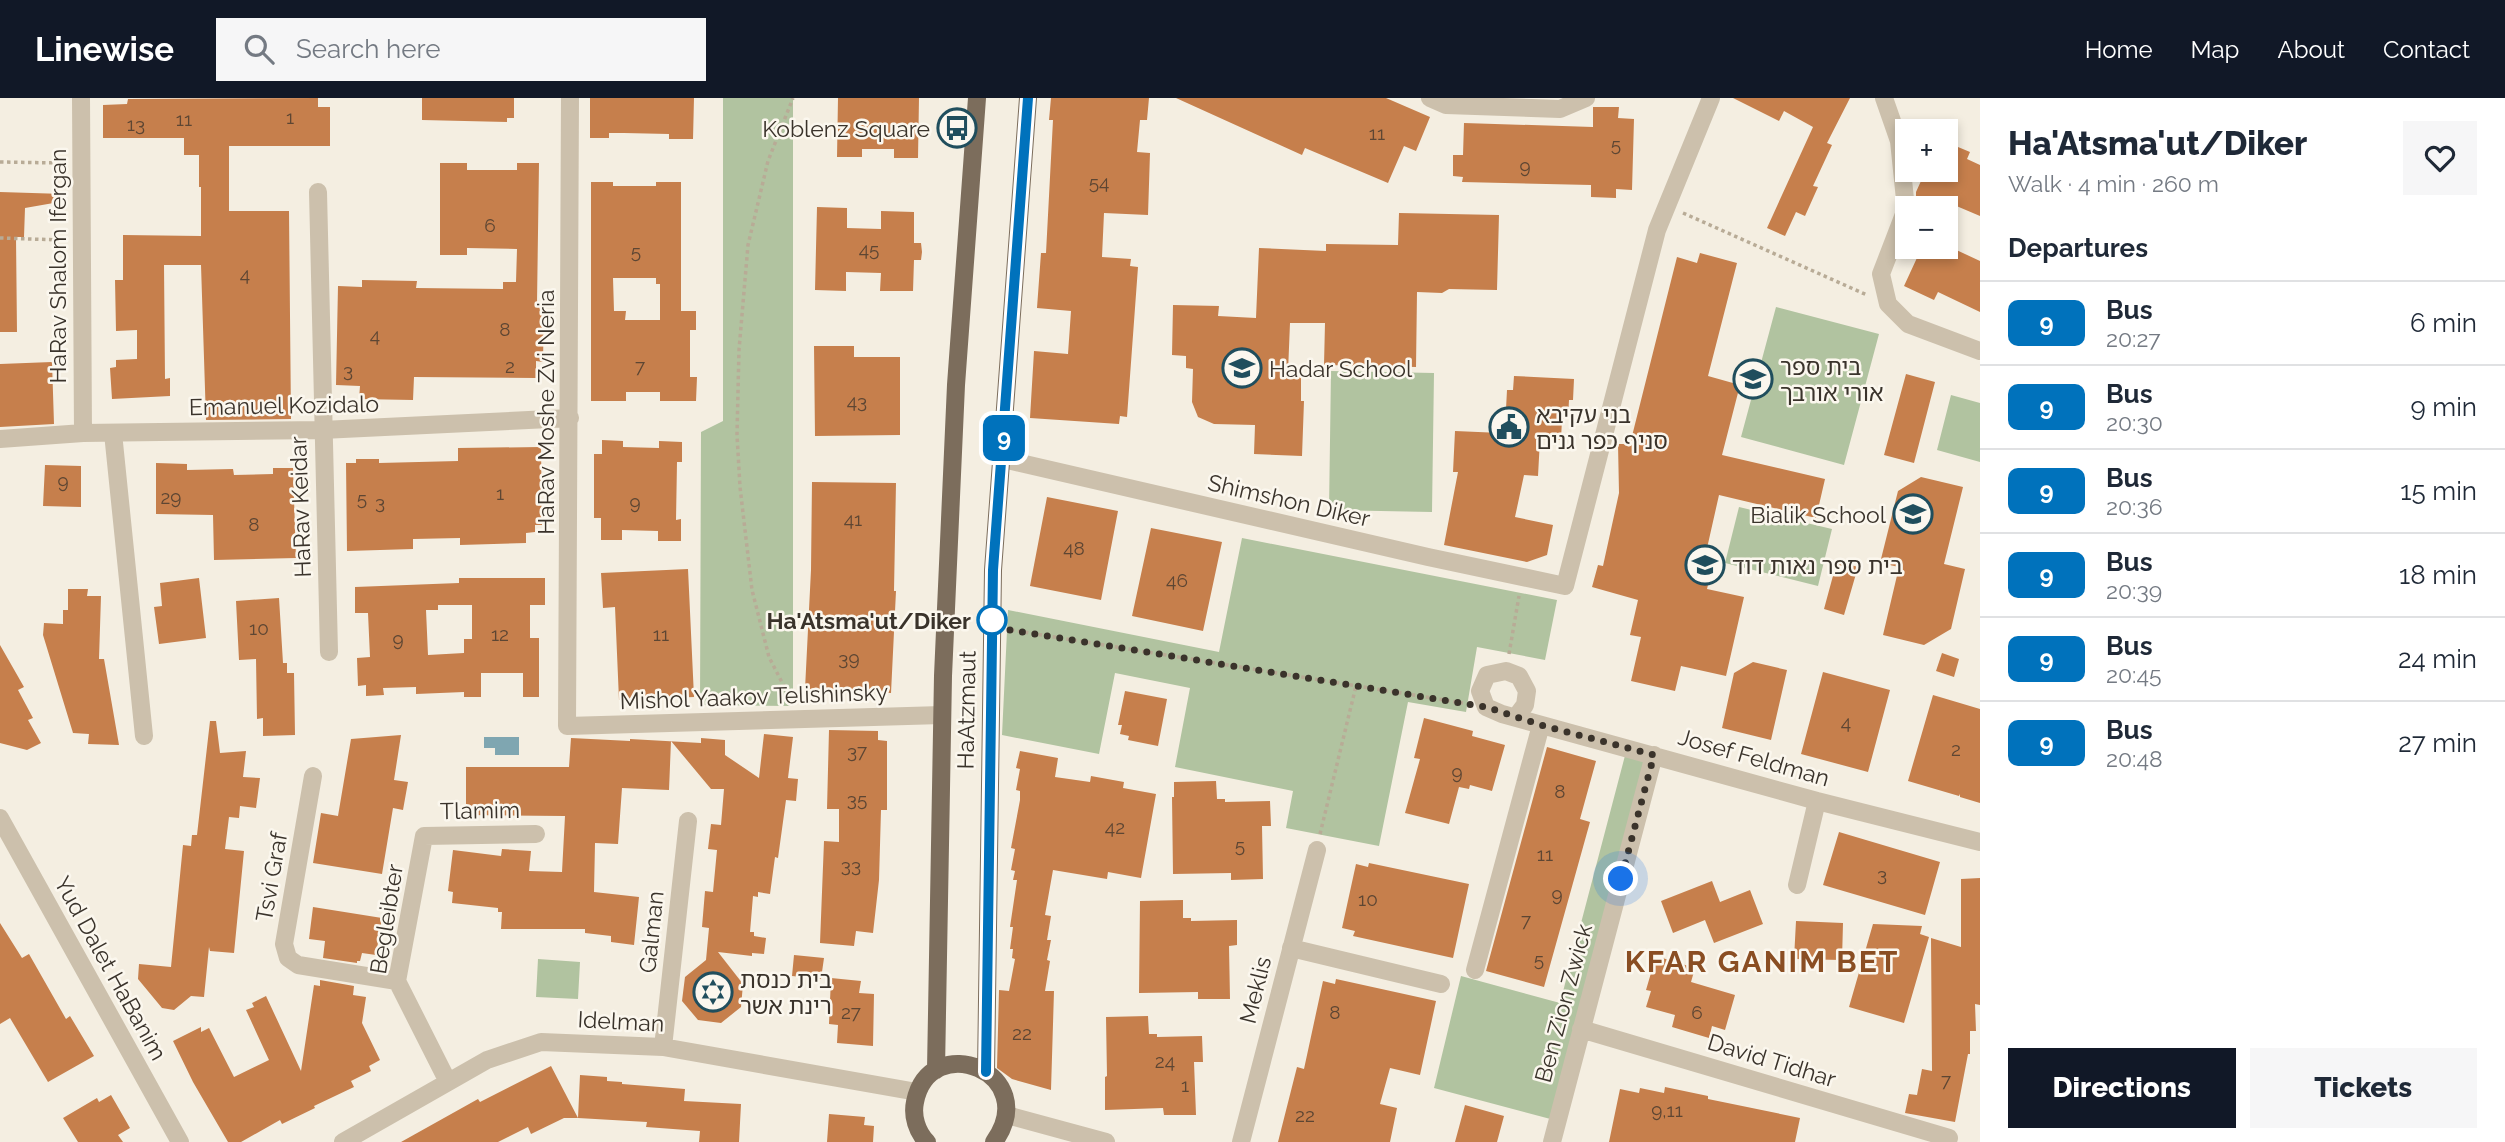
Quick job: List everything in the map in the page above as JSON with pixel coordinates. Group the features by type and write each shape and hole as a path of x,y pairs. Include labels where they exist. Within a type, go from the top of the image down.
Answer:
{"main road":[{"name":"HaAtzmaut","path":"936,1070 942,715 956,385 977,98"},
{"name":"HaAtzmaut","path":"986,1072 993,570 1028,98"},
{"path":"927,1142 915,1123 917,1092 924,1079 936,1070 949,1064 964,1063 986,1072 1000,1086 1006,1100 1007,1115 1002,1131 994,1142"}],"street":[{"name":"HaRav Shalom Ifergan","path":"81,98 83,433"},
{"name":"HaRav Moshe Zvi Neria","path":"568,726 570,98"},
{"path":"1430,98 1446,105 1560,109 1586,98"},
{"path":"1667,206 1711,98"},
{"path":"1884,98 1899,141 1906,209 1881,274 1888,304 1908,324 1980,351"},
{"name":"HaRav Keidar","path":"318,191 329,652"},
{"name":"Shimshon Diker","path":"1003,459 1565,586 1657,230 1667,206"},
{"name":"Emanuel Kozidalo","path":"0,439 83,433 322,430 570,418"},
{"path":"113,433 145,736"},
{"path":"1486,707 1480,691 1487,675 1506,671 1519,676 1527,691 1525,705 1516,716"},
{"name":"Josef Feldman","path":"1486,707 1502,714 1817,801 1980,842"},
{"name":"Mishol Yaakov Telishinsky","path":"568,726 942,715"},
{"path":"1475,970 1541,725"},
{"name":"Ben Zion Zwick","path":"1552,1142 1654,755"},
{"name":"Tsvi Graf","path":"313,776 284,944 288,958 298,965 397,981"},
{"path":"1797,885 1817,801"},
{"name":"Yud Dalet HaBanim","path":"0,818 180,1142"},
{"name":"Galman","path":"663,1047 688,821"},
{"name":"Tlamim","path":"424,836 537,834"},
{"name":"Begleibter","path":"424,836 397,981 447,1082"},
{"name":"Meklis","path":"1241,1142 1317,850"},
{"path":"1291,948 1441,984"},
{"name":"David Tidhar","path":"1581,1029 1949,1138"},
{"name":"Idelman","path":"355,1139 487,1060 541,1042 663,1047 917,1092"},
{"path":"1007,1115 1106,1142"}],"path":[{"path":"793,99 768,161 748,244 739,350 737,435 752,590 769,657 802,719"},
{"path":"0,162 81,163"},
{"path":"1667,206 1888,304"},
{"path":"0,238 82,241"},
{"path":"1506,671 1523,577"},
{"path":"992,627 1486,707"},
{"path":"1317,850 1356,686"}],"green space":[{"path":"723,98 793,98 793,706 700,705 701,432 723,421"},
{"path":"1776,307 1879,334 1844,465 1741,437"},
{"path":"1331,371 1434,373 1432,512 1329,510"},
{"path":"1951,395 1980,403 1980,462 1937,450"},
{"path":"1739,507 1832,529 1818,586 1725,563"},
{"path":"1242,538 1557,600 1545,660 1477,647 1466,712 1408,702 1379,846 1286,828 1293,791 1175,767 1190,688 1115,673 1099,754 1002,735 1008,610 1219,652"},
{"path":"1627,748 1654,755 1558,1121 1434,1088 1461,976 1560,1003"},
{"path":"538,959 580,962 578,999 536,997"}],"water":[{"path":"484,737 519,737 519,755 495,755 495,748 484,748"}],"building":[{"path":"318,98 318,107 330,107 330,146 229,146 229,211 289,211 291,419 206,420 201,265 164,265 165,379 170,378 170,396 112,399 110,368 116,367 116,360 137,359 137,330 116,331 115,280 123,280 123,235 201,236 201,187 199,155 184,155 184,138 103,138 103,105 127,104 128,99"},
{"path":"422,98 514,98 514,118 507,118 507,122 422,120"},
{"path":"590,98 694,98 693,139 669,139 669,134 624,133 609,133 609,138 590,138"},
{"path":"838,98 919,98 918,158 894,158 894,149 862,149 862,157 837,157"},
{"path":"1051,98 1149,98 1147,120 1140,120 1137,152 1150,153 1148,215 1104,213 1102,257 1131,259 1130,266 1138,267 1127,417 1120,416 1119,424 1030,418 1034,351 1068,354 1071,311 1037,308 1041,253 1046,253 1053,120 1049,120"},
{"path":"1176,98 1386,98 1430,117 1416,151 1404,146 1388,183 1305,148 1302,155"},
{"path":"1733,98 1850,98 1827,143 1832,145 1813,186 1818,187 1805,216 1796,212 1785,236 1767,228 1813,127 1784,111 1779,121"},
{"path":"1593,107 1619,107 1618,118 1634,119 1632,190 1616,189 1616,198 1591,197 1591,185 1462,182 1463,177 1453,176 1453,155 1463,155 1464,123 1593,127"},
{"path":"1958,147 1970,152 1967,159 1980,165 1980,216 1958,207 1958,196 1916,196 1921,182 1958,182"},
{"path":"440,163 467,163 467,170 517,170 517,163 539,163 537,303 544,303 543,362 536,361 536,378 414,377 413,400 359,399 360,386 336,385 338,286 362,287 362,280 417,281 416,288 503,289 503,282 516,282 517,249 467,248 467,255 440,255"},
{"path":"591,182 613,182 613,186 656,186 656,182 681,182 681,311 696,311 696,330 690,330 690,377 697,377 696,401 660,401 660,392 626,392 626,401 591,401","holes":["613,278 656,278 656,284 660,284 660,320 625,320 626,311 614,311"]},
{"path":"0,192 64,194 65,201 25,208 24,237 16,237 17,332 0,332"},
{"path":"817,207 847,208 847,228 881,229 881,211 914,212 914,243 921,243 922,252 921,260 914,260 913,291 880,291 881,273 846,272 846,291 815,290"},
{"path":"1399,213 1499,215 1497,290 1449,289 1442,293 1417,292 1416,367 1324,365 1325,323 1290,323 1288,372 1301,372 1301,401 1304,401 1302,456 1254,454 1255,425 1214,424 1198,417 1192,402 1193,369 1186,368 1186,356 1172,355 1173,305 1219,306 1218,316 1256,318 1259,248 1326,251 1326,244 1398,245"},
{"path":"1958,251 1980,261 1980,312 1938,292 1934,300 1904,286 1916,259 1958,259"},
{"path":"1700,253 1737,263 1708,376 1740,385 1722,455 1825,479 1816,518 1719,495 1703,566 1712,568 1707,589 1744,597 1726,676 1681,666 1675,691 1631,681 1641,637 1630,635 1638,600 1592,587 1598,565 1603,566 1619,493 1618,444 1630,444 1677,257 1697,263"},
{"path":"814,346 854,346 854,357 900,357 900,435 815,436"},
{"path":"52,362 54,424 0,427 0,364"},
{"path":"1906,374 1935,382 1914,463 1884,455"},
{"path":"1514,376 1574,379 1573,400 1569,400 1568,419 1562,419 1561,440 1540,439 1538,476 1524,475 1515,517 1553,525 1547,555 1527,562 1444,545 1458,472 1453,472 1455,431 1501,433 1502,427 1505,428 1507,390 1513,390"},
{"path":"602,440 623,441 623,447 659,448 659,441 682,442 682,462 677,462 676,520 681,519 681,541 658,541 658,531 622,530 622,540 601,540 601,518 594,518 594,454 602,454"},
{"path":"541,447 542,525 535,525 535,532 526,533 526,543 460,545 460,538 413,539 413,549 347,551 346,463 356,463 356,459 379,459 379,463 458,461 458,448"},
{"path":"156,463 187,464 187,470 233,469 234,475 273,474 273,468 293,468 296,558 214,560 213,515 156,514"},
{"path":"45,465 81,466 81,507 43,506"},
{"path":"1921,477 1963,487 1944,564 1965,569 1951,629 1924,645 1883,635 1899,567 1880,563 1898,491"},
{"path":"812,482 896,483 896,591 891,693 805,689"},
{"path":"1047,497 1118,511 1101,600 1030,586"},
{"path":"1151,528 1222,542 1203,631 1132,616"},
{"path":"1837,561 1858,567 1844,615 1824,609"},
{"path":"688,569 694,697 619,700 615,607 603,608 601,573"},
{"path":"199,578 206,638 159,644 154,607 162,606 160,583"},
{"path":"459,578 545,578 545,605 530,605 530,638 539,638 539,697 523,697 523,673 481,673 481,697 464,697 464,692 416,694 416,687 383,688 384,695 366,696 366,685 358,686 357,658 370,657 368,613 355,613 355,587 459,583","holes":["438,605 472,605 472,639 464,639 464,653 428,655 426,610 438,610"]},
{"path":"68,589 88,589 87,596 101,596 99,659 104,659 119,745 88,744 89,734 73,733 43,635 44,623 63,624 63,610 68,610"},
{"path":"279,598 283,663 287,663 287,673 294,673 295,735 263,736 263,718 257,719 256,659 239,660 236,601"},
{"path":"0,645 24,687 18,690 33,718 28,720 41,743 27,750 0,743"},
{"path":"1942,653 1959,659 1954,677 1936,671"},
{"path":"1753,662 1787,670 1771,740 1722,728 1734,673"},
{"path":"1823,672 1890,690 1868,772 1801,754"},
{"path":"1125,691 1167,699 1158,746 1128,740 1129,736 1120,734 1122,725 1118,725"},
{"path":"1933,695 1980,709 1980,803 1960,797 1960,794 1959,796 1908,781"},
{"path":"1424,718 1473,731 1472,736 1505,745 1492,791 1470,785 1469,789 1459,787 1449,824 1405,813 1420,759 1414,758"},
{"path":"210,721 216,721 220,753 246,751 243,777 260,778 256,808 240,806 239,818 229,817 225,849 244,851 234,953 210,951 209,947 204,997 191,996 174,1010 162,1008 138,979 139,964 171,967 183,845 191,846 192,835 197,835"},
{"path":"829,730 878,731 878,740 887,741 887,810 881,810 879,880 873,933 856,931 854,946 820,943 824,841 839,842 839,809 827,809"},
{"path":"764,734 793,737 788,778 798,779 796,801 786,800 770,894 758,892 758,897 753,896 750,932 754,932 754,936 766,938 764,954 752,953 752,956 718,952 743,984 741,1007 721,1023 698,1020 682,1001 685,977 706,960 709,928 702,927 705,891 713,892 717,850 708,849 711,824 721,825 724,789 711,789 671,741 701,743 701,738 725,740 725,755 759,778"},
{"path":"401,735 394,780 408,782 403,810 393,808 382,874 313,863 321,813 338,816 351,739"},
{"path":"571,738 671,741 669,790 622,788 618,844 595,843 594,892 639,897 634,945 611,942 611,936 585,933 585,929 501,929 502,912 498,912 498,908 452,903 453,892 448,891 453,850 501,856 502,849 531,851 529,871 562,872 565,816 466,815 466,767 569,767"},
{"path":"1547,747 1596,761 1580,819 1590,822 1544,987 1486,971"},
{"path":"1020,751 1058,758 1055,777 1090,782 1091,776 1124,782 1123,788 1156,794 1141,878 1108,872 1107,879 1053,870 1045,915 1051,916 1047,940 1051,940 1045,991 1054,991 1051,1090 1012,1079 997,1068 999,990 1009,991 1015,959 1012,958 1013,949 1010,949 1013,927 1010,927 1017,880 1013,880 1015,871 1011,870 1015,849 1011,848 1020,800 1020,791 1016,790 1020,769 1016,768"},
{"path":"1216,781 1217,799 1225,799 1225,802 1270,801 1271,826 1262,826 1263,879 1231,880 1231,873 1173,874 1174,782"},
{"path":"1839,832 1940,862 1925,915 1823,885"},
{"path":"1369,863 1469,884 1453,958 1353,936 1355,931 1342,928 1356,864 1368,867"},
{"path":"1980,878 1980,1005 1975,1004 1976,1031 1970,1031 1970,1054 1955,1122 1905,1113 1909,1094 1917,1095 1922,1069 1932,1071 1931,938 1961,947 1961,879"},
{"path":"1712,881 1720,902 1750,890 1763,924 1714,943 1705,920 1673,933 1661,901"},
{"path":"1183,900 1183,918 1191,918 1191,921 1237,920 1237,945 1229,946 1230,999 1198,999 1198,992 1139,993 1140,901"},
{"path":"313,907 382,918 376,955 362,953 357,963 323,958 325,941 309,939"},
{"path":"1796,921 1843,923 1842,960 1794,959"},
{"path":"0,923 22,958 29,954 66,1019 70,1016 94,1056 48,1082 10,1018 0,1024"},
{"path":"1873,924 1922,926 1920,934 1929,937 1904,1023 1849,1007"},
{"path":"794,955 824,958 821,979 792,976"},
{"path":"1656,956 1695,968 1691,982 1735,995 1725,1030 1712,1026 1709,1038 1672,1027 1675,1015 1646,1007 1651,991 1646,990"},
{"path":"831,978 861,981 859,993 874,994 873,1046 837,1043 838,1025 829,1024"},
{"path":"1336,979 1436,1001 1420,1075 1390,1068 1380,1104 1397,1108 1390,1142 1278,1142 1297,1067 1304,1069 1323,981 1335,984"},
{"path":"320,980 354,986 353,995 366,997 362,1023 380,1060 369,1066 371,1071 351,1081 354,1087 282,1124 280,1120 241,1142 228,1142 173,1041 201,1027 201,1032 209,1028 234,1077 269,1060 246,1010 254,1007 252,1003 266,996 301,1071 314,985 320,986"},
{"path":"1148,1016 1149,1034 1157,1034 1157,1037 1202,1036 1203,1062 1194,1062 1196,1115 1164,1115 1163,1108 1105,1110 1106,1017"},
{"path":"551,1066 578,1118 564,1118 531,1134 528,1127 498,1142 401,1142 478,1099 480,1102"},
{"path":"580,1075 607,1077 607,1081 622,1084 685,1089 684,1101 741,1104 739,1142 699,1142 700,1131 646,1127 647,1122 578,1118"},
{"path":"1665,1087 1800,1118 1795,1142 1609,1142 1620,1089 1639,1093 1640,1088 1664,1093"},
{"path":"111,1095 130,1128 118,1135 123,1142 78,1142 63,1118 97,1098 99,1102"},
{"path":"1465,1105 1504,1116 1497,1142 1455,1142"},
{"path":"829,1114 865,1117 864,1125 874,1126 873,1142 827,1142"}],"bus line":[{"name":"9","path":"986,1072 993,570 1028,98"}],"place":[{"name":"Koblenz Square","path":"957,128"},
{"name":"Hadar School","path":"1242,368"},
{"name":"בית ספר אורי אורבך","path":"1753,379"},
{"name":"בני עקיבא סניף כפר גנים","path":"1509,427"},
{"name":"Bialik School","path":"1913,514"},
{"name":"בית ספר נאות דוד","path":"1705,565"},
{"name":"Ha'Atsma'ut/Diker","path":"992,620"},
{"name":"בית כנסת רינת אשר","path":"713,992"}],"district":[{"name":"KFAR GANIM BET","path":"1762,961"}],"route":[{"path":"992,620 992,627 1486,707 1502,714 1654,755 1621,879"}]}
